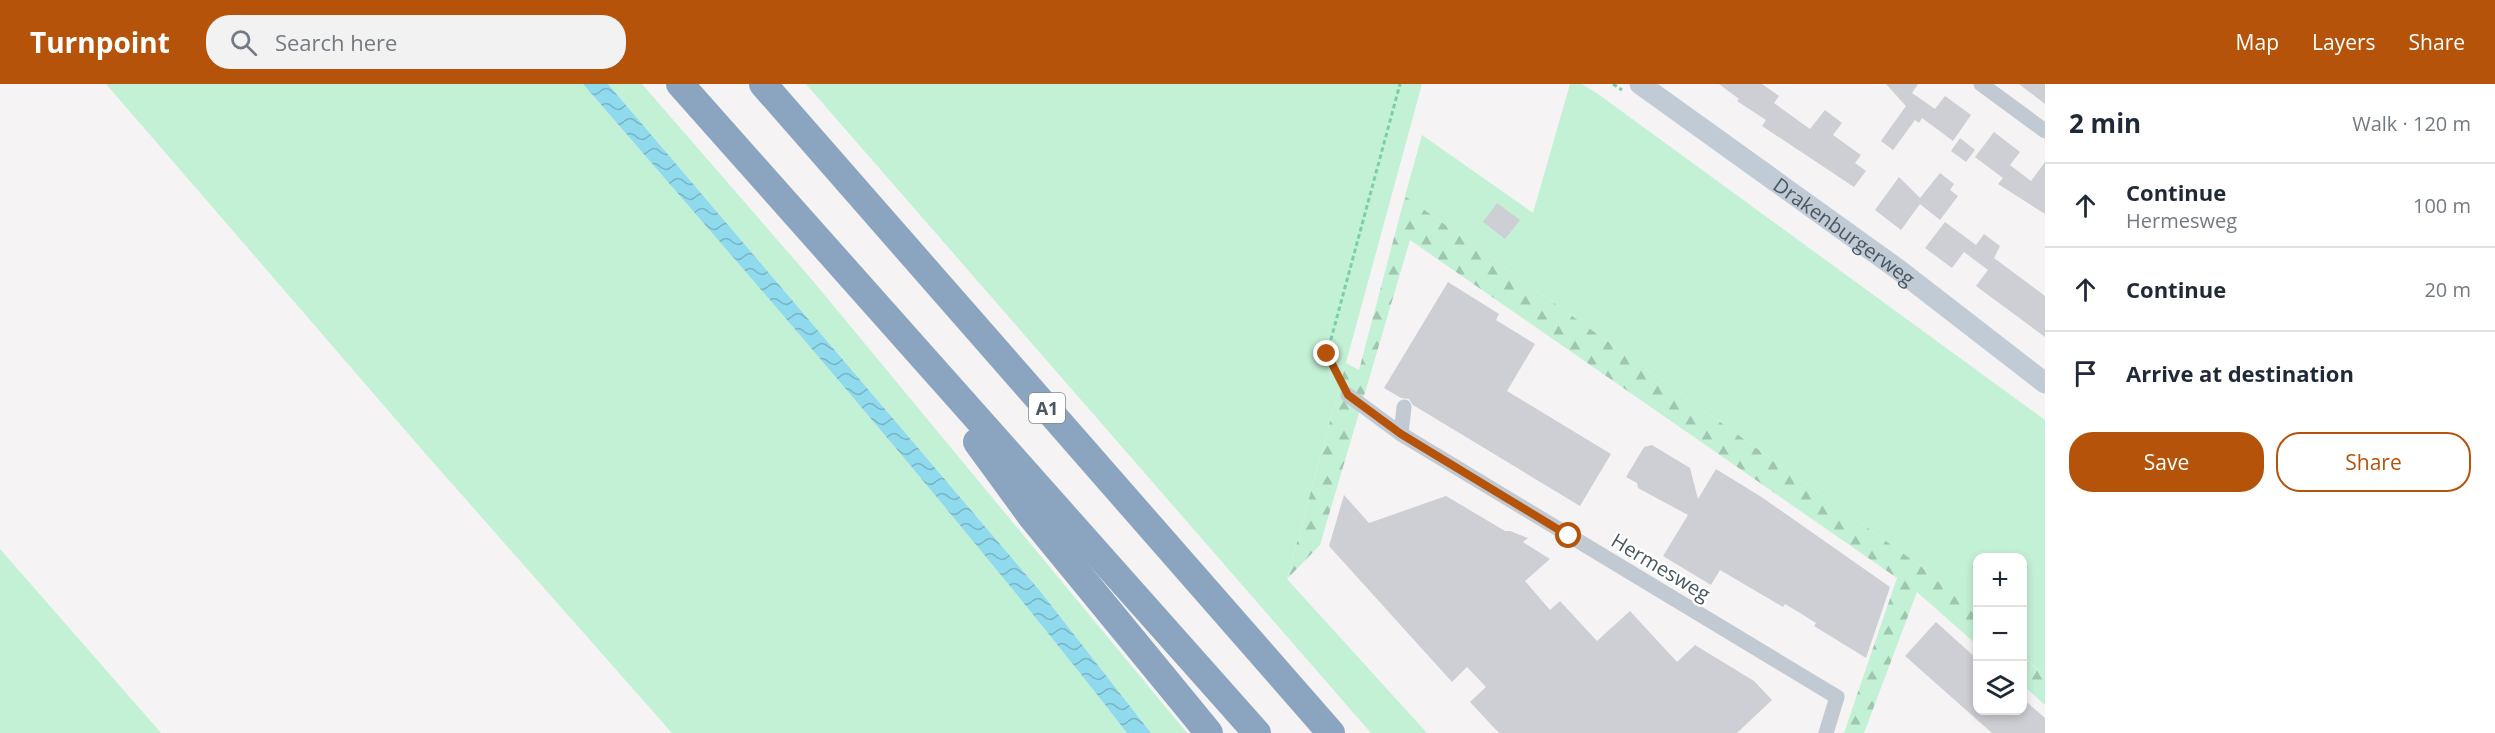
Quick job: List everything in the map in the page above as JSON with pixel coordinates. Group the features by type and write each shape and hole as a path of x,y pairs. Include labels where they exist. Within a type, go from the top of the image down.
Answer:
{"highway":[{"path":"680,84 897,331 1051,499 1257,733"},
{"name":"A1","path":"763,84 1331,733"},
{"path":"897,331 1031,516 1209,733"}],"main road":[{"name":"Drakenburgerweg","path":"1640,84 1899,270 2045,383"}],"street":[{"path":"1981,84 2045,131"},
{"name":"Hermesweg","path":"1348,395 1401,434 1837,696 1826,733"},
{"path":"1401,434 1404,407"}],"path":[{"path":"1348,395 1327,354 1400,84"}],"green space":[{"path":"106,84 583,84 928,486 1127,733 672,733 424,452"},
{"path":"608,84 642,84 813,281 1187,733 1151,733 1040,591"},
{"path":"806,84 1422,84 1287,579 1427,733 1371,733"},
{"path":"1570,84 1582,84 2045,420 2045,676 2027,660 2027,553 1973,553 1973,612 1922,567 1405,196 1422,135 1533,213"},
{"path":"1405,196 1922,567 1973,612 1973,641 1917,592 1864,733 1844,733 1897,578 1410,240 1320,545 1287,579 1346,363 1359,370"},
{"path":"0,549 161,733 0,733"},
{"path":"2027,660 2045,676 2045,705 2027,689"}],"water":[{"path":"583,84 608,84 1040,591 1151,733 1127,733 928,486"}],"building":[{"path":"1719,84 1762,84 1779,96 1774,103 1810,129 1825,110 1842,123 1833,135 1861,155 1855,163 1866,171 1854,187 1762,126 1766,120 1737,101 1739,99"},
{"path":"1886,84 1918,84 1912,93 1935,109 1945,96 1971,115 1953,141 1922,118 1919,123 1915,120 1893,150 1881,141 1906,106"},
{"path":"2019,84 2045,84 2045,104"},
{"path":"1994,132 2020,152 2010,165 2031,181 2045,162 2045,214 1998,184 2003,178 1975,157"},
{"path":"1960,138 1975,150 1966,162 1951,151"},
{"path":"1940,173 1954,184 1950,190 1958,196 1940,220 1920,204 1901,230 1875,210 1899,177 1920,198"},
{"path":"1497,203 1520,220 1505,239 1483,222"},
{"path":"1945,222 1976,245 1984,234 2000,246 1994,258 2045,296 2045,337 1976,286 1988,270 1964,252 1952,268 1925,248"},
{"path":"1448,282 1499,314 1496,320 1535,344 1507,391 1611,454 1580,506 1413,405 1409,399 1401,398 1384,388"},
{"path":"1652,445 1690,468 1698,499 1716,469 1763,498 1890,587 1866,658 1814,626 1816,623 1800,613 1785,604 1783,607 1720,570 1711,585 1663,556 1688,515 1638,488 1637,483 1626,477 1644,447"},
{"path":"1344,495 1369,523 1446,496 1505,531 1528,538 1523,542 1550,559 1525,581 1550,610 1560,601 1597,641 1630,611 1677,662 1695,645 1754,681 1772,700 1737,733 1499,733 1470,702 1486,687 1467,667 1452,682 1329,546"},
{"path":"1936,622 1973,655 1973,715 2027,715 2027,702 2045,718 2045,733 1992,733 1905,656"}],"route":[{"path":"1327,354 1348,395 1401,434 1569,536"}]}
